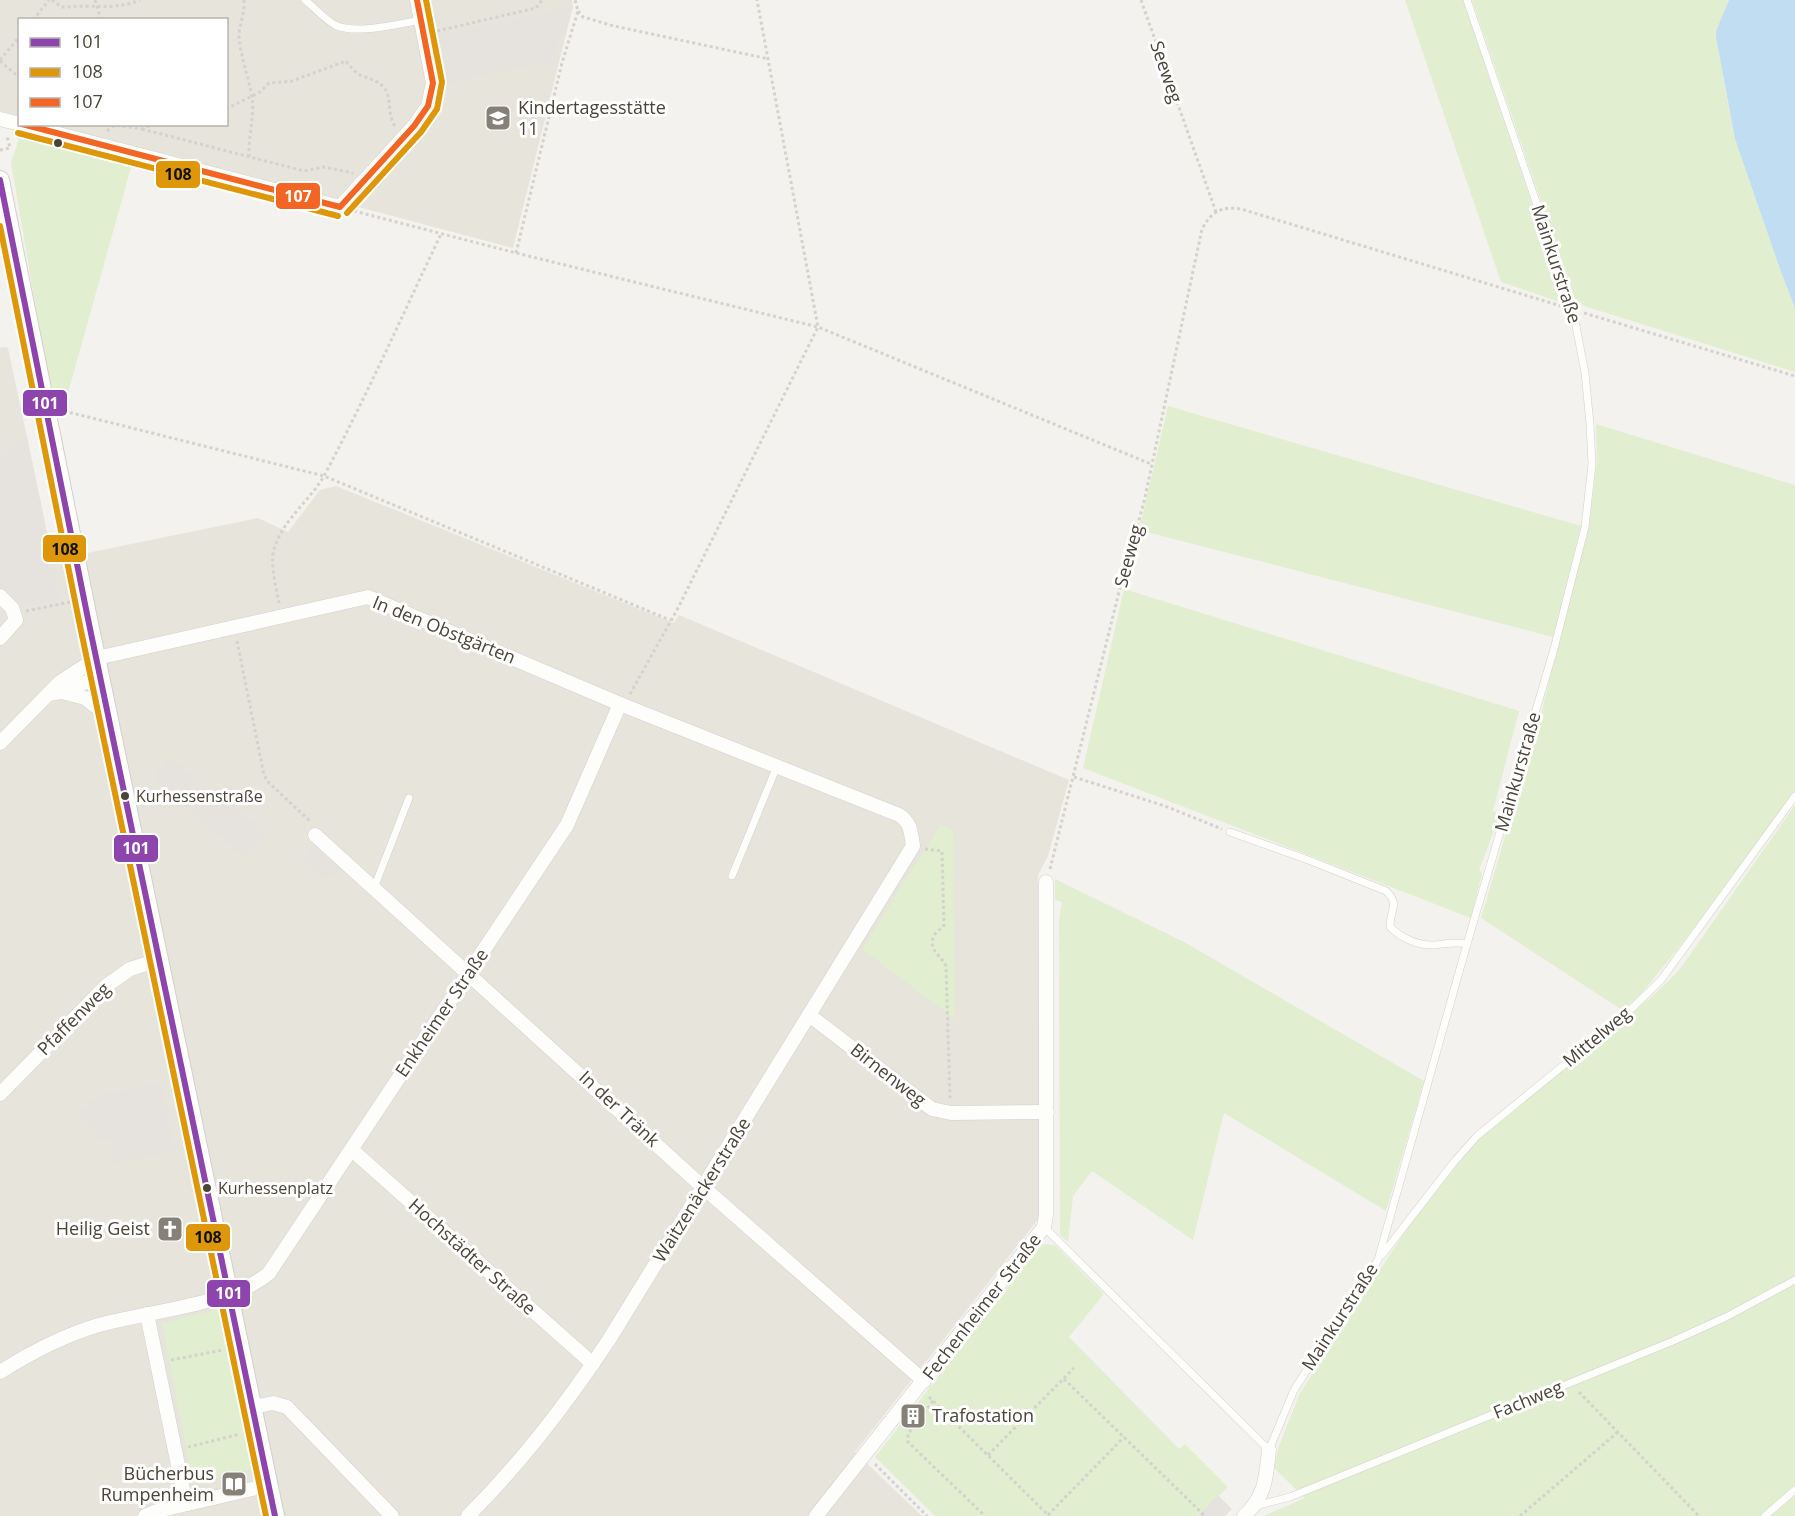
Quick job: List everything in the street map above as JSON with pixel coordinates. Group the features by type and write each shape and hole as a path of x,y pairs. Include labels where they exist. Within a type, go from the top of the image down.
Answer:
{"street":[{"path":"28,126 340,207 414,126 428,106 433,83 417,0"},
{"path":"0,119 18,124"},
{"path":"0,180 108,716 275,1516"},
{"path":"0,596 15,613 15,624 0,638"},
{"name":"In den Obstgärten","path":"97,658 364,598 373,598 622,705 904,818 910,827 913,846"},
{"path":"55,693 60,682 97,658"},
{"path":"0,743 55,693 100,676"},
{"path":"55,693 85,698 108,716"},
{"name":"Enkheimer Straße","path":"0,1372 42,1349 81,1332 229,1295 262,1278 275,1266 567,825 622,705"},
{"name":"In der Tränk","path":"315,835 921,1384"},
{"name":"Waitzenäckerstraße","path":"468,1516 530,1448 593,1364 704,1188 913,846"},
{"name":"Fechenheimer Straße","path":"821,1511 1044,1227 1047,1112 1046,882"},
{"name":"Pfaffenweg","path":"0,1094 106,986 130,969 159,960"},
{"name":"Birnenweg","path":"809,1015 932,1109 951,1113 1047,1112"},
{"name":"Hochstädter Straße","path":"351,1150 593,1364"},
{"path":"147,1314 186,1504"},
{"path":"253,1407 273,1403 287,1407 392,1516"},
{"name":"Mainkurstraße","path":"1244,1516 1255,1506 1264,1486 1269,1450"},
{"path":"145,1516 157,1511 269,1485"},
{"path":"821,1511 836,1516"}],"lane":[{"path":"305,0 334,24 341,27 359,29 422,27"},
{"name":"Mainkurstraße","path":"1269,1450 1303,1374 1378,1260 1544,682 1585,527 1592,464 1590,424 1585,374 1573,310 1467,0"},
{"path":"732,876 777,766"},
{"name":"Mittelweg","path":"1378,1260 1477,1136 1624,1015 1661,980 1795,796"},
{"path":"374,888 409,798"},
{"path":"1230,832 1386,891 1394,901 1390,927 1407,939 1431,945 1449,942 1467,944"},
{"path":"1044,1227 1269,1450"},
{"name":"Fachweg","path":"1255,1506 1290,1497 1673,1341 1726,1317 1795,1280"},
{"path":"1765,1516 1795,1490"}],"path":[{"path":"35,18 51,0 61,7 96,7 124,6 140,0"},
{"path":"94,0 100,18"},
{"path":"244,0 245,9 239,29 243,67 252,97 249,157"},
{"path":"422,27 536,8 542,0"},
{"path":"575,0 578,11 583,17 614,26 768,59"},
{"path":"622,705 670,620 818,327 757,0"},
{"name":"Seeweg","path":"1046,882 1144,502 1203,229 1216,212 1141,0"},
{"path":"516,253 562,63 578,11"},
{"path":"18,38 0,61 18,76"},
{"path":"228,108 252,97 269,83 292,81 346,61 354,71 384,87 391,120 397,128 402,122"},
{"path":"106,131 114,126"},
{"path":"122,126 142,129 304,171 324,167 355,173"},
{"path":"142,129 148,126"},
{"path":"0,150 10,148"},
{"path":"340,207 818,327 1151,464"},
{"path":"1216,212 1227,207 1241,209 1795,376"},
{"path":"282,617 274,575 274,549 286,526 324,476 441,234"},
{"path":"45,406 324,476 670,620"},
{"path":"15,613 84,599"},
{"path":"234,628 264,775 269,783 315,825 315,835"},
{"path":"1074,777 1165,806 1230,832"},
{"path":"913,846 942,851 944,926 936,933 932,943 935,953 946,963 951,1113"},
{"path":"157,1363 223,1350"},
{"path":"988,1455 1074,1368"},
{"path":"1065,1379 1206,1516"},
{"path":"1570,1382 1699,1516"},
{"path":"921,1384 933,1401 1048,1516 1124,1437"},
{"path":"933,1401 908,1434 908,1442 985,1516"},
{"path":"1520,1516 1618,1432"},
{"path":"175,1450 243,1434"},
{"path":"865,1455 927,1516"}],"shaded area":[{"path":"0,0 572,0 573,6 513,248 54,126 228,126 228,18 18,18 18,116 0,111"},
{"path":"573,6 566,32 562,33 550,62 444,84 433,36"},
{"path":"0,348 8,348 53,560 258,518 288,532 320,490 336,486 674,623 679,615 1069,780 1048,856 1038,875 1040,1217 855,1452 922,1516 0,1516"},
{"path":"27,436 60,600 22,606 0,586 0,457 19,438"},
{"path":"170,756 224,803 228,800 266,832 244,858 156,782 155,773"},
{"path":"321,847 348,872 322,878 300,858 309,856 308,850"},
{"path":"161,1082 175,1151 114,1164 109,1140 99,1142 94,1132 78,1113 100,1095"},
{"path":"1218,1495 1232,1509 1225,1516 1197,1516"}],"green space":[{"path":"1405,0 1463,0 1562,293 1557,301 1501,282"},
{"path":"1472,0 1729,0 1716,31 1725,88 1735,139 1795,308 1795,372 1584,306 1574,297"},
{"path":"20,137 132,164 66,400 51,396 11,162"},
{"path":"1168,406 1581,526 1553,637 1139,530"},
{"path":"1596,424 1795,485 1795,790 1684,941 1641,994 1622,1010 1481,918 1539,721 1589,527 1597,460"},
{"path":"1124,589 1519,711 1493,811 1500,815 1479,870 1482,873 1471,918 1083,768"},
{"path":"1795,805 1795,1516 1264,1516 1305,1498 1274,1468 1279,1446 1300,1393 1408,1227 1477,1140 1656,993 1680,969"},
{"path":"940,825 953,830 955,1019 862,949"},
{"path":"1055,879 1184,942 1424,1081 1386,1211 1224,1113 1193,1240 1092,1171 1073,1196 1068,1242 1060,1235 1059,921 1062,902 1055,900"},
{"path":"1042,1244 1055,1245 1104,1294 1069,1337 1179,1449 1185,1444 1228,1487 1197,1516 935,1516 875,1457"},
{"path":"218,1309 251,1469 193,1484 162,1323"}],"water":[{"path":"1729,0 1795,0 1795,308 1735,139 1716,37 1716,31"}],"transit line":[{"name":"107","path":"30,126 340,207 414,126 428,106 433,83 417,0"},
{"name":"108","path":"347,213 421,132 437,109 442,82 426,0"},
{"name":"108","path":"18,133 338,216"},
{"name":"101","path":"0,180 88,619 275,1516"},
{"name":"108","path":"0,226 79,621 266,1516"}],"place":[{"name":"Kindertagesstätte 11","path":"498,118"},
{"name":"Kurhessenstraße","path":"125,796"},
{"name":"Kurhessenplatz","path":"207,1188"},
{"name":"Heilig Geist","path":"170,1229"},
{"name":"Trafostation","path":"913,1416"},
{"name":"Bücherbus Rumpenheim","path":"234,1484"}]}
